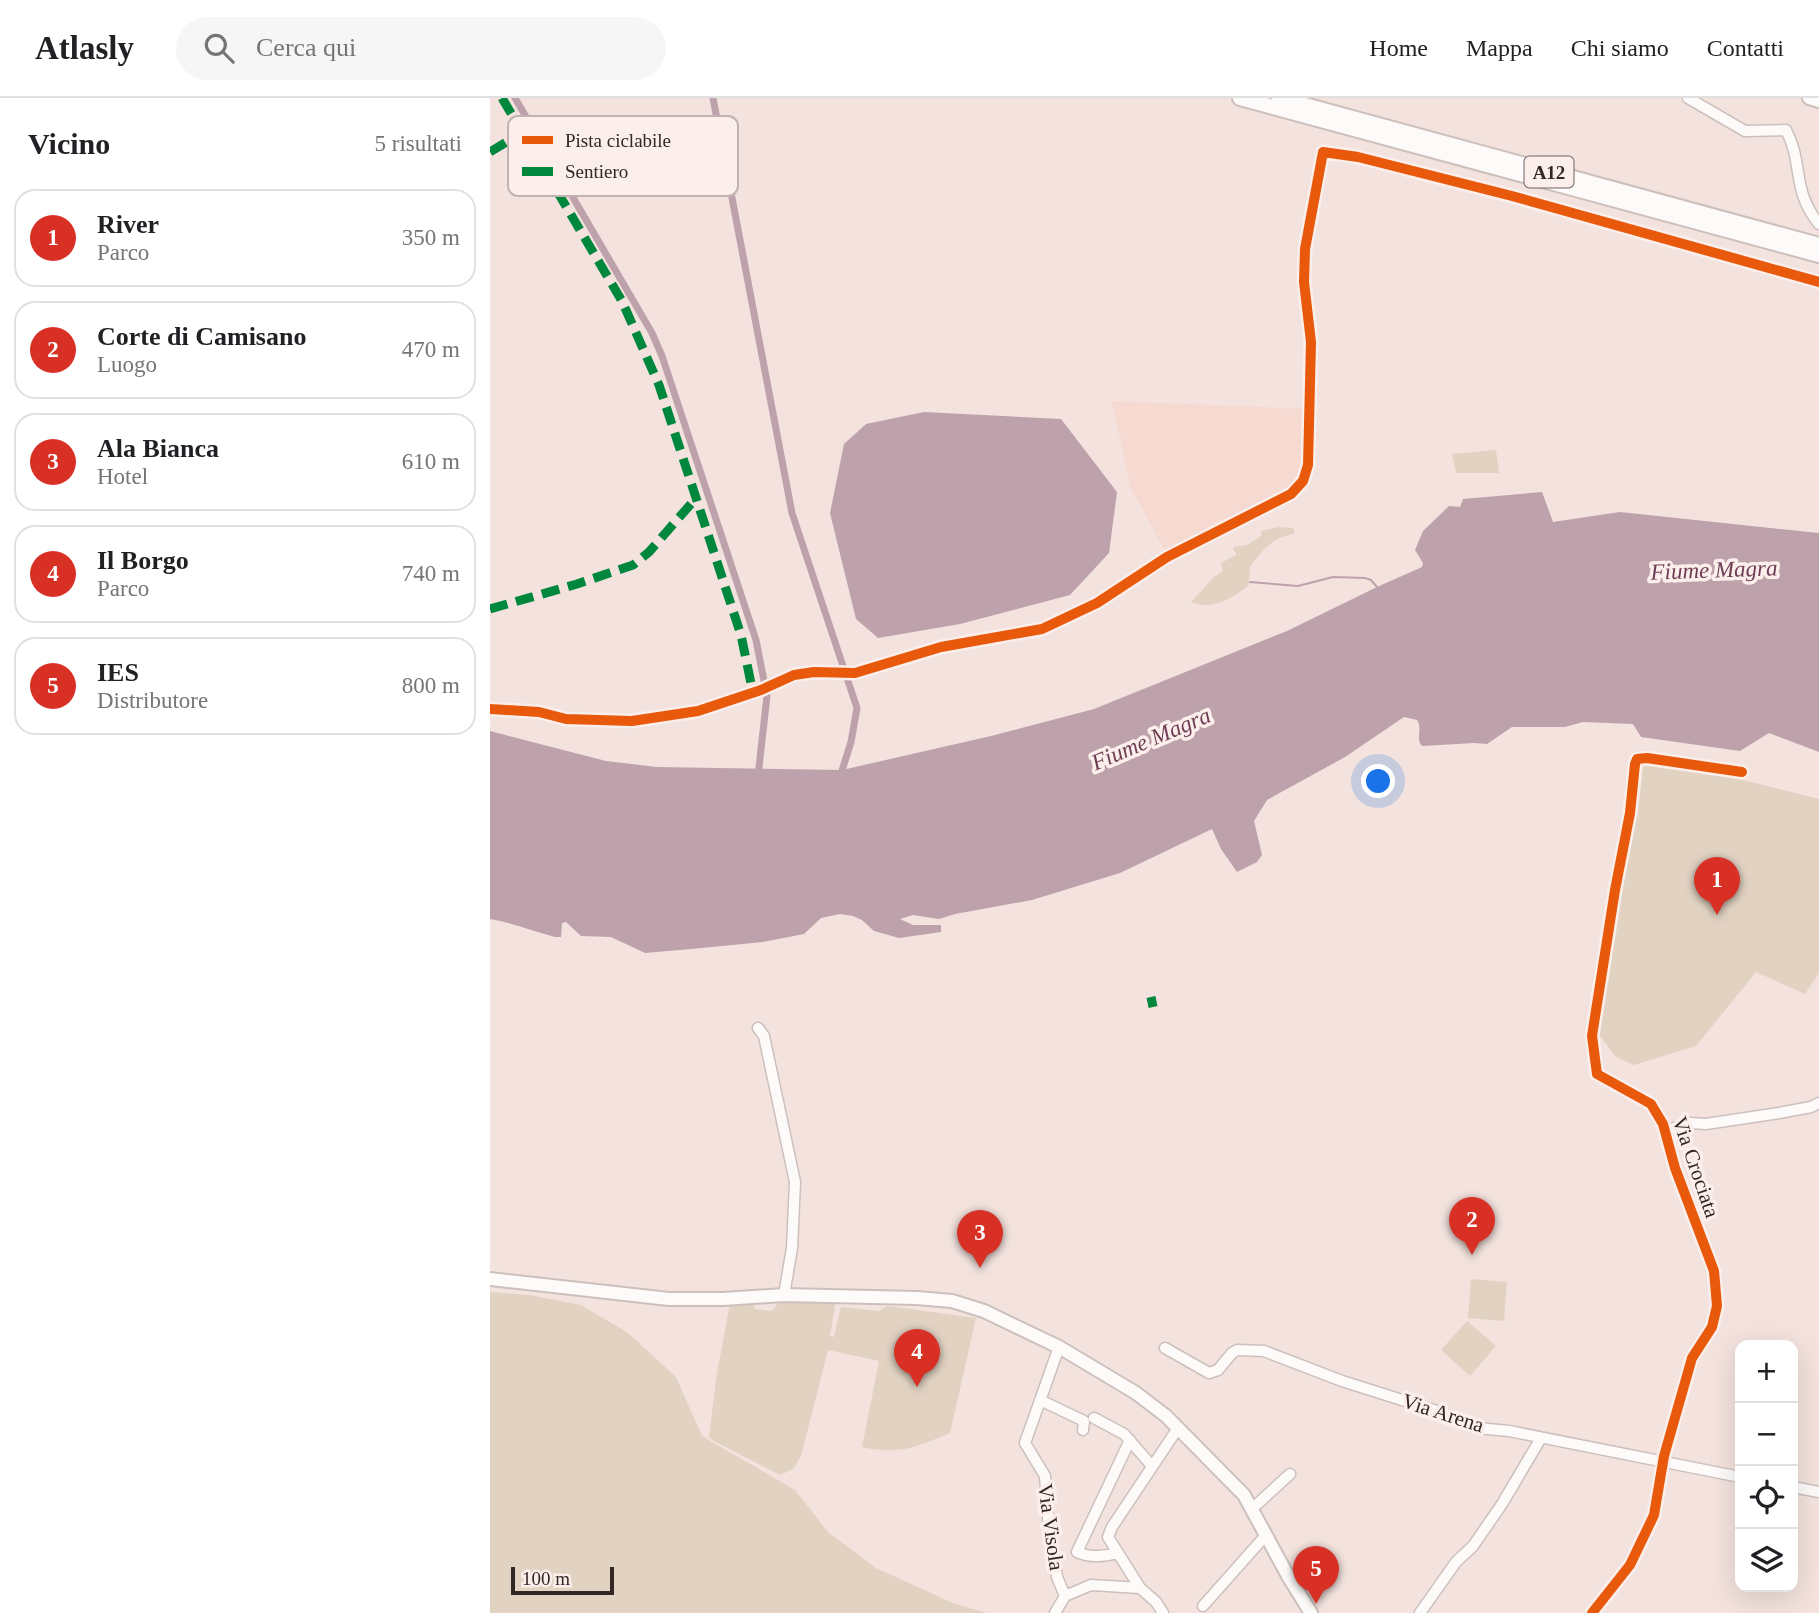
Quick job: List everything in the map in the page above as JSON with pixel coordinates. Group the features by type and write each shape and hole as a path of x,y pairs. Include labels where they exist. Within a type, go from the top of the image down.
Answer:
{"highway":[{"name":"A12","path":"1240,98 1819,255"},
{"name":"A12","path":"1279,98 1819,245"}],"main road":[{"path":"1809,98 1819,101"},
{"path":"490,1279 669,1299 847,1295 952,1301 984,1311 1059,1347 1146,1400 1178,1428 1239,1489 1253,1508 1288,1576 1311,1613"}],"street":[{"path":"1688,98 1745,131 1786,130 1791,139 1802,197 1819,224"},
{"name":"Via Crociata","path":"1592,1613 1630,1565 1654,1516 1662,1462 1692,1358 1712,1327 1717,1306 1714,1271 1675,1168 1665,1131 1651,1104 1597,1074 1592,1036 1630,813 1635,764 1637,759 1647,758 1741,772"},
{"path":"758,1028 764,1036 795,1182 792,1248 784,1295"},
{"path":"1665,1131 1690,1123 1706,1124 1779,1113 1819,1103"},
{"name":"Via Visola","path":"1059,1347 1025,1443 1045,1476 1057,1577 1065,1597 1091,1585 1140,1588"},
{"name":"Via Arena","path":"1165,1348 1209,1373 1218,1370 1237,1350 1264,1351 1342,1381 1437,1411 1478,1428 1735,1476"},
{"path":"1040,1399 1084,1421 1083,1430"},
{"path":"1094,1418 1124,1434 1152,1466"},
{"path":"1163,1613 1156,1602 1140,1588 1108,1537 1178,1428"},
{"path":"1420,1613 1456,1562 1473,1546 1502,1504 1541,1438"},
{"name":"Via Visola","path":"1117,1553 1085,1556 1077,1552 1129,1440"},
{"path":"1253,1508 1290,1474"},
{"path":"1798,1488 1819,1492"},
{"path":"1203,1606 1266,1535"},
{"path":"1055,1613 1065,1597"}],"shaded area":[{"path":"1112,401 1307,409 1302,475 1289,491 1166,553 1130,486"},
{"path":"1496,450 1499,473 1456,473 1452,454"},
{"path":"1279,527 1293,528 1295,533 1264,549 1250,566 1249,585 1214,604 1191,602 1223,571 1221,563 1236,555 1234,547 1247,545 1261,536 1261,531"},
{"path":"1643,765 1739,779 1819,799 1819,973 1805,994 1756,972 1696,1046 1634,1065 1616,1057 1598,1033 1610,946 1640,796"},
{"path":"1471,1279 1507,1282 1504,1321 1468,1318"},
{"path":"490,1292 529,1295 581,1305 628,1333 676,1377 702,1436 795,1490 828,1532 876,1568 955,1604 987,1613 490,1613"},
{"path":"836,1299 830,1336 834,1337 841,1307 879,1311 888,1306 976,1318 950,1433 898,1450 862,1447 879,1361 828,1350 801,1456 793,1469 780,1475 712,1440 709,1436 717,1373 730,1304 753,1304 755,1309 772,1311 779,1302"},
{"path":"1467,1321 1496,1346 1470,1376 1441,1350"}],"water":[{"path":"924,412 1061,419 1117,492 1109,553 1070,595 960,624 878,638 856,619 830,513 844,444 866,424"},
{"name":"Fiume Magra","path":"1542,492 1553,522 1620,512 1819,533 1819,752 1769,733 1740,751 1641,737 1633,724 1583,722 1565,727 1512,727 1487,744 1422,746 1417,720 1404,717 1345,757 1267,800 1254,821 1262,855 1257,862 1237,872 1221,849 1212,829 1120,873 1032,900 939,919 913,915 900,919 913,925 941,925 941,932 899,938 874,931 853,916 840,914 821,918 804,934 763,942 645,953 611,937 581,936 566,922 562,923 561,937 555,937 490,919 490,731 606,761 657,767 842,770 1094,709 1287,631 1422,567 1423,563 1415,550 1423,531 1449,506 1460,507 1463,499"}],"waterway":[{"path":"515,98 525,116"},
{"path":"713,98 716,116"},
{"path":"572,196 652,333 662,356 756,640 767,696 758,776"},
{"path":"732,196 792,513 857,708 851,742 840,777"},
{"path":"1250,582 1298,586 1333,577 1365,578 1377,587"}],"marked path":[{"path":"502,98 513,116"},
{"path":"490,152 508,141"},
{"path":"560,196 622,301 659,385 741,635 753,693"},
{"path":"490,609 633,565 649,552 697,497"},
{"path":"1151,997 1153,1007"}],"cycle path":[{"path":"490,709 539,712 566,719 632,721 698,711 761,690 794,675 814,672 855,673 941,647 1042,629 1097,603 1167,557 1291,494 1303,481 1308,465 1311,342 1304,282 1305,249 1323,152 1358,157 1512,196 1819,282"},
{"path":"1592,1613 1630,1565 1654,1515 1664,1456 1692,1358 1712,1327 1717,1306 1714,1271 1675,1168 1663,1124 1651,1104 1597,1074 1592,1036 1630,813 1635,764 1637,759 1647,758 1742,772"}],"place":[{"name":"River","path":"1717,915"},
{"name":"Corte di Camisano","path":"1472,1255"},
{"name":"Ala Bianca","path":"980,1268"},
{"name":"Il Borgo","path":"917,1387"},
{"name":"IES","path":"1316,1604"}]}
